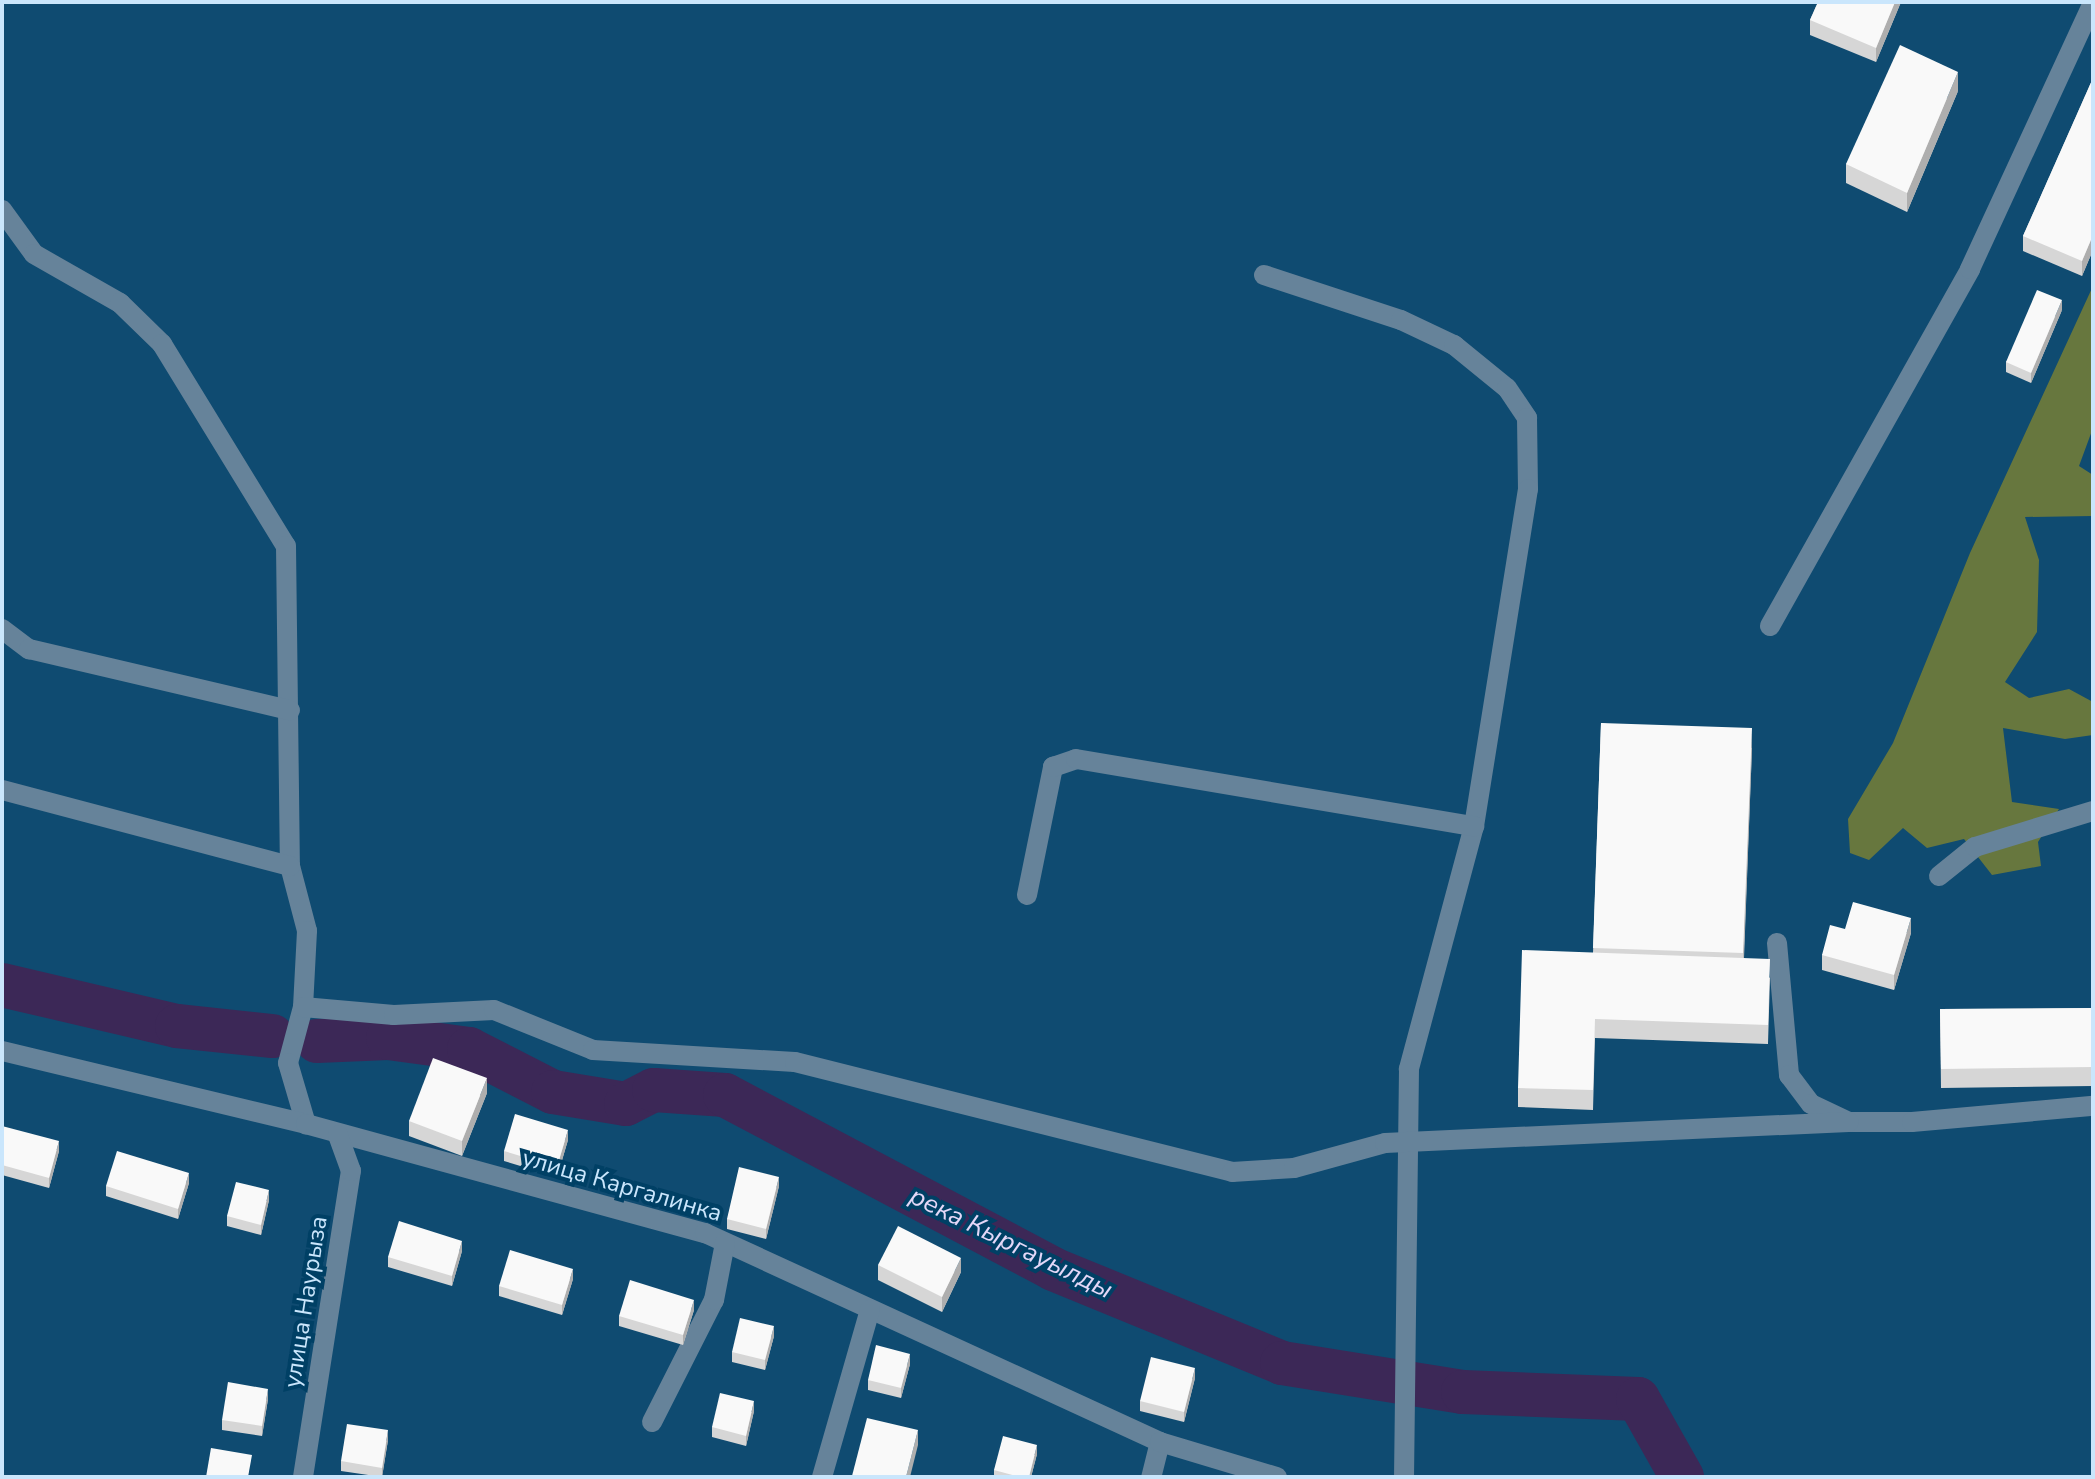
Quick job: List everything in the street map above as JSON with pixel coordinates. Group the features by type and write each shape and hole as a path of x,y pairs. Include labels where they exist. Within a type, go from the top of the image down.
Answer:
{"street":[{"path":"1770,626 1970,269 2093,3"},
{"path":"2,210 34,254 120,303 162,344 286,546 290,866 307,931 303,1007 288,1063 306,1124"},
{"path":"1264,275 1401,320 1454,345 1507,388 1527,418 1528,489 1474,826 1409,1069 1404,1477"},
{"path":"2,629 29,649 290,710"},
{"path":"1027,895 1053,767 1076,759 1474,826"},
{"path":"2,790 290,866"},
{"path":"1939,876 1975,847 2093,811"},
{"path":"1777,943 1789,1075 1811,1104 1849,1122"},
{"path":"303,1007 394,1015 494,1010 593,1050 795,1062 1232,1172 1294,1168 1407,1142 1849,1122 2093,1106"},
{"name":"улица Каргалинка","path":"5,1048 306,1124 725,1243 1160,1442 1277,1477"},
{"name":"улица Наурыза","path":"303,1477 351,1171 338,1135"},
{"path":"652,1422 704,1326 725,1243"},
{"path":"822,1477 870,1310"},
{"path":"1151,1477 1160,1442"}],"green space":[{"path":"2093,286 2093,428 2079,466 2093,475 2093,516 2025,517 2039,560 2037,632 2005,682 2029,698 2069,689 2093,702 2093,735 2065,739 2003,728 2012,802 2059,809 2038,842 2041,866 1992,875 1964,839 1927,848 1903,828 1869,860 1850,853 1848,819 1893,743 1970,553"}],"building":[{"path":"1818,2 1895,2 1876,48 1810,20"},
{"path":"1900,45 1958,72 1907,193 1846,164"},
{"path":"2093,78 2093,235 2082,261 2023,236"},
{"path":"2037,290 2062,300 2031,373 2006,362"},
{"path":"1601,723 1752,728 1743,953 1593,948"},
{"path":"1853,902 1911,918 1894,975 1822,955 1830,925 1845,929"},
{"path":"1522,950 1770,959 1768,1025 1595,1019 1593,1090 1518,1088"},
{"path":"2093,1008 2093,1067 1941,1069 1940,1009"},
{"path":"433,1058 487,1078 462,1141 409,1121"},
{"path":"515,1114 568,1130 557,1167 504,1151"},
{"path":"2,1126 59,1141 49,1178 2,1165"},
{"path":"117,1151 189,1173 178,1209 106,1186"},
{"path":"739,1167 779,1177 766,1229 727,1219"},
{"path":"236,1182 269,1190 261,1225 227,1216"},
{"path":"399,1221 462,1241 452,1276 388,1257"},
{"path":"898,1226 961,1258 942,1297 878,1265"},
{"path":"510,1250 573,1269 562,1305 499,1286"},
{"path":"630,1280 694,1300 683,1335 619,1316"},
{"path":"740,1318 774,1326 765,1360 732,1352"},
{"path":"876,1345 910,1354 901,1388 868,1380"},
{"path":"1151,1357 1195,1368 1184,1412 1140,1401"},
{"path":"228,1382 268,1389 262,1426 222,1420"},
{"path":"720,1393 754,1401 746,1436 712,1427"},
{"path":"867,1418 918,1430 906,1477 852,1476"},
{"path":"347,1424 388,1430 382,1468 341,1461"},
{"path":"1003,1436 1037,1445 1029,1477 994,1470"},
{"path":"211,1448 252,1455 248,1477 206,1477"}],"waterway":[{"name":"река Кыргауылды","path":"2,985 177,1026 272,1036"},
{"name":"река Кыргауылды","path":"317,1041 388,1038 469,1049 553,1092 626,1104 654,1090 725,1095 1053,1269 1282,1363 1463,1392 1638,1399 1682,1477"}]}
